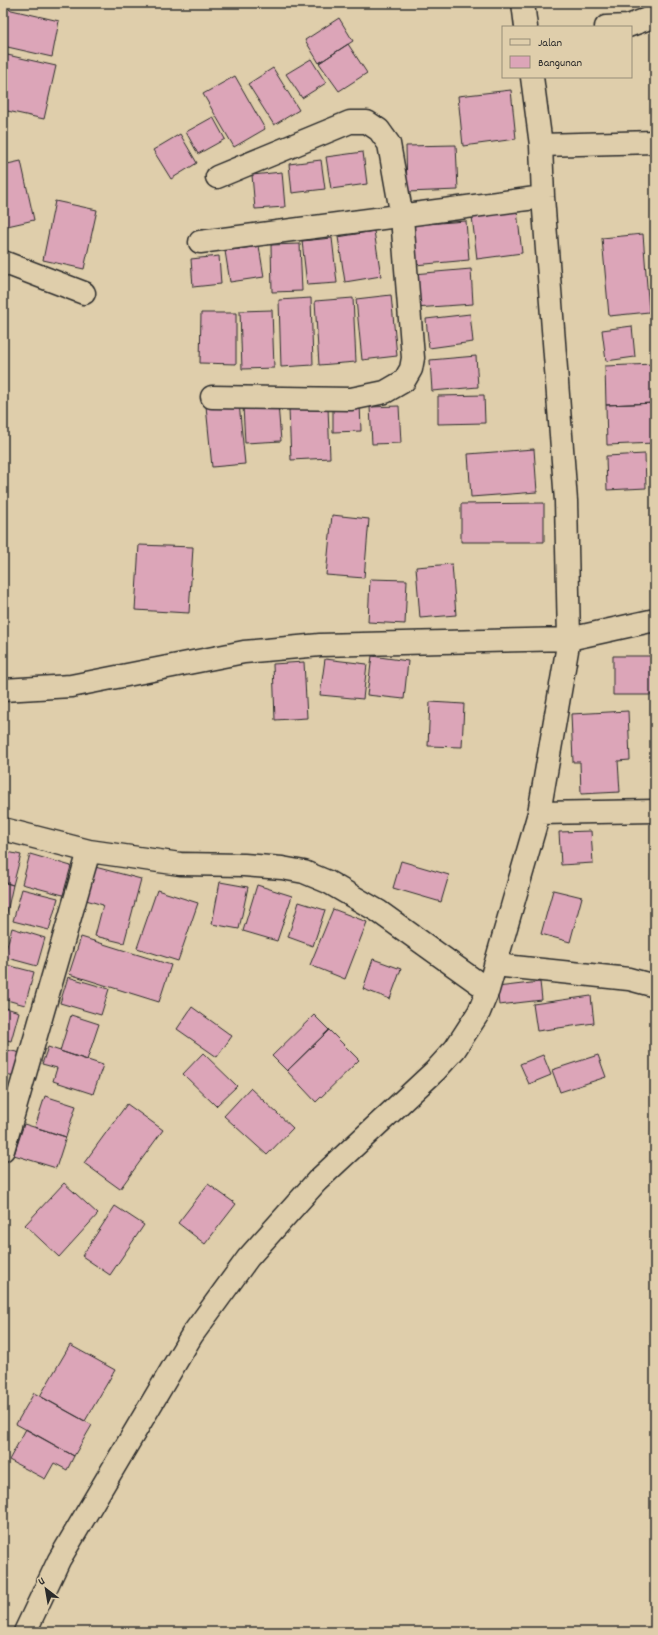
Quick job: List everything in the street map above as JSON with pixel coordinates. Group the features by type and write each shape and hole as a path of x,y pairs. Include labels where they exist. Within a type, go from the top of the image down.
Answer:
{"street":[{"path":"523,3 526,26"},
{"path":"628,26 655,16"},
{"path":"25,1632 59,1560 192,1335 248,1258 317,1181 435,1071 455,1049 479,1012 488,990 539,812 569,639 566,501 543,197 541,145 532,78"},
{"path":"212,397 351,399 385,392 404,381 411,369 413,358 402,217 390,144 379,130 367,122 350,122 217,177"},
{"path":"541,145 655,142"},
{"path":"200,242 402,217 543,197"},
{"path":"3,262 84,293"},
{"path":"3,690 71,686 244,652 320,645 569,639 655,620"},
{"path":"539,812 655,811"},
{"path":"3,829 89,851 180,864 244,865 282,868 304,872 333,885 378,911 488,990"},
{"path":"3,1150 89,851"},
{"path":"494,965 629,980 655,986"}],"building":[{"path":"3,8 59,21 52,57 3,46"},
{"path":"339,18 353,41 319,63 305,40"},
{"path":"348,44 367,73 339,91 319,63"},
{"path":"3,54 56,66 44,119 3,110"},
{"path":"311,59 326,83 302,98 286,74"},
{"path":"273,68 299,110 274,125 248,84"},
{"path":"235,76 265,129 234,147 203,94"},
{"path":"511,90 516,139 463,146 458,96"},
{"path":"213,117 225,139 198,154 186,132"},
{"path":"180,134 197,163 171,179 153,150"},
{"path":"456,145 458,190 407,192 406,146"},
{"path":"363,152 367,184 331,189 326,157"},
{"path":"321,160 325,189 292,193 289,164"},
{"path":"21,161 34,220 3,227 3,165"},
{"path":"282,172 285,207 255,209 252,175"},
{"path":"55,201 97,210 84,269 43,260"},
{"path":"517,211 522,253 477,259 472,216"},
{"path":"466,221 469,260 415,265 412,225"},
{"path":"374,231 381,276 345,282 338,237"},
{"path":"643,234 649,312 609,316 602,238"},
{"path":"332,238 337,283 307,285 302,241"},
{"path":"300,244 302,291 272,292 271,245"},
{"path":"259,246 264,277 230,282 225,251"},
{"path":"219,256 221,284 193,287 191,259"},
{"path":"471,269 473,304 415,308 413,274"},
{"path":"391,295 397,356 362,360 356,299"},
{"path":"311,298 313,365 281,367 279,300"},
{"path":"353,298 356,362 319,365 315,301"},
{"path":"272,310 274,368 242,369 240,311"},
{"path":"201,313 236,313 236,364 200,363"},
{"path":"470,314 473,342 429,348 426,319"},
{"path":"632,326 635,357 606,361 602,330"},
{"path":"476,356 478,387 432,391 430,360"},
{"path":"655,364 655,403 606,405 605,366"},
{"path":"484,395 485,423 438,424 438,396"},
{"path":"239,403 245,464 212,467 206,406"},
{"path":"360,403 361,431 333,432 333,405"},
{"path":"655,403 655,443 607,445 606,405"},
{"path":"278,404 281,441 245,443 243,406"},
{"path":"399,406 401,443 372,444 370,407"},
{"path":"328,408 330,458 291,460 289,409"},
{"path":"534,449 537,492 471,497 468,454"},
{"path":"645,454 646,488 607,490 606,456"},
{"path":"544,503 544,542 461,542 461,504"},
{"path":"332,515 369,519 364,578 326,575"},
{"path":"139,545 193,547 189,613 135,610"},
{"path":"452,564 456,615 420,618 416,567"},
{"path":"370,579 407,580 405,624 368,622"},
{"path":"372,656 408,661 404,699 367,695"},
{"path":"613,656 655,656 655,695 613,695"},
{"path":"325,659 367,664 363,699 320,695"},
{"path":"304,662 307,718 275,720 273,664"},
{"path":"430,702 464,704 462,747 428,746"},
{"path":"628,711 630,760 618,761 620,792 581,794 580,762 573,762 571,714"},
{"path":"591,831 593,863 561,865 559,832"},
{"path":"3,851 21,855 13,885 3,882"},
{"path":"30,854 71,866 63,895 22,884"},
{"path":"401,861 449,875 441,902 393,888"},
{"path":"95,867 141,879 124,943 95,936 103,905 86,900"},
{"path":"3,882 13,885 4,926 3,926"},
{"path":"220,882 248,887 239,929 212,924"},
{"path":"257,885 292,896 277,941 243,931"},
{"path":"22,889 58,898 49,930 13,921"},
{"path":"157,890 198,903 178,961 137,948"},
{"path":"553,890 582,897 570,942 541,934"},
{"path":"299,902 325,910 313,946 288,937"},
{"path":"333,909 367,922 345,979 310,965"},
{"path":"12,928 45,938 37,966 4,957"},
{"path":"81,937 171,965 159,1002 69,974"},
{"path":"373,959 401,969 390,999 363,989"},
{"path":"3,964 34,972 25,1005 3,999"},
{"path":"68,977 109,989 101,1015 60,1003"},
{"path":"540,982 542,1000 499,1005 497,987"},
{"path":"591,996 594,1023 537,1031 533,1004"},
{"path":"3,1007 19,1012 11,1041 3,1039"},
{"path":"192,1007 232,1036 217,1057 177,1029"},
{"path":"71,1015 99,1024 87,1060 60,1051"},
{"path":"314,1015 329,1030 287,1071 272,1056"},
{"path":"329,1030 359,1060 316,1102 287,1071"},
{"path":"3,1045 8,1046 7,1050 21,1053 14,1077 3,1074"},
{"path":"48,1047 103,1065 93,1094 53,1081 57,1068 42,1064"},
{"path":"203,1053 237,1086 216,1106 183,1074"},
{"path":"543,1055 551,1075 529,1084 520,1064"},
{"path":"598,1055 606,1077 560,1092 552,1070"},
{"path":"250,1088 293,1128 267,1155 224,1116"},
{"path":"45,1096 76,1106 66,1137 35,1127"},
{"path":"127,1104 163,1130 120,1189 84,1163"},
{"path":"24,1124 66,1137 56,1168 14,1155"},
{"path":"64,1183 98,1214 59,1257 25,1225"},
{"path":"208,1184 236,1204 205,1244 178,1223"},
{"path":"115,1206 144,1225 110,1275 82,1256"},
{"path":"70,1345 115,1370 85,1421 40,1396"},
{"path":"34,1393 92,1425 74,1456 16,1424"},
{"path":"26,1429 74,1456 67,1470 54,1463 45,1479 9,1460"}]}
